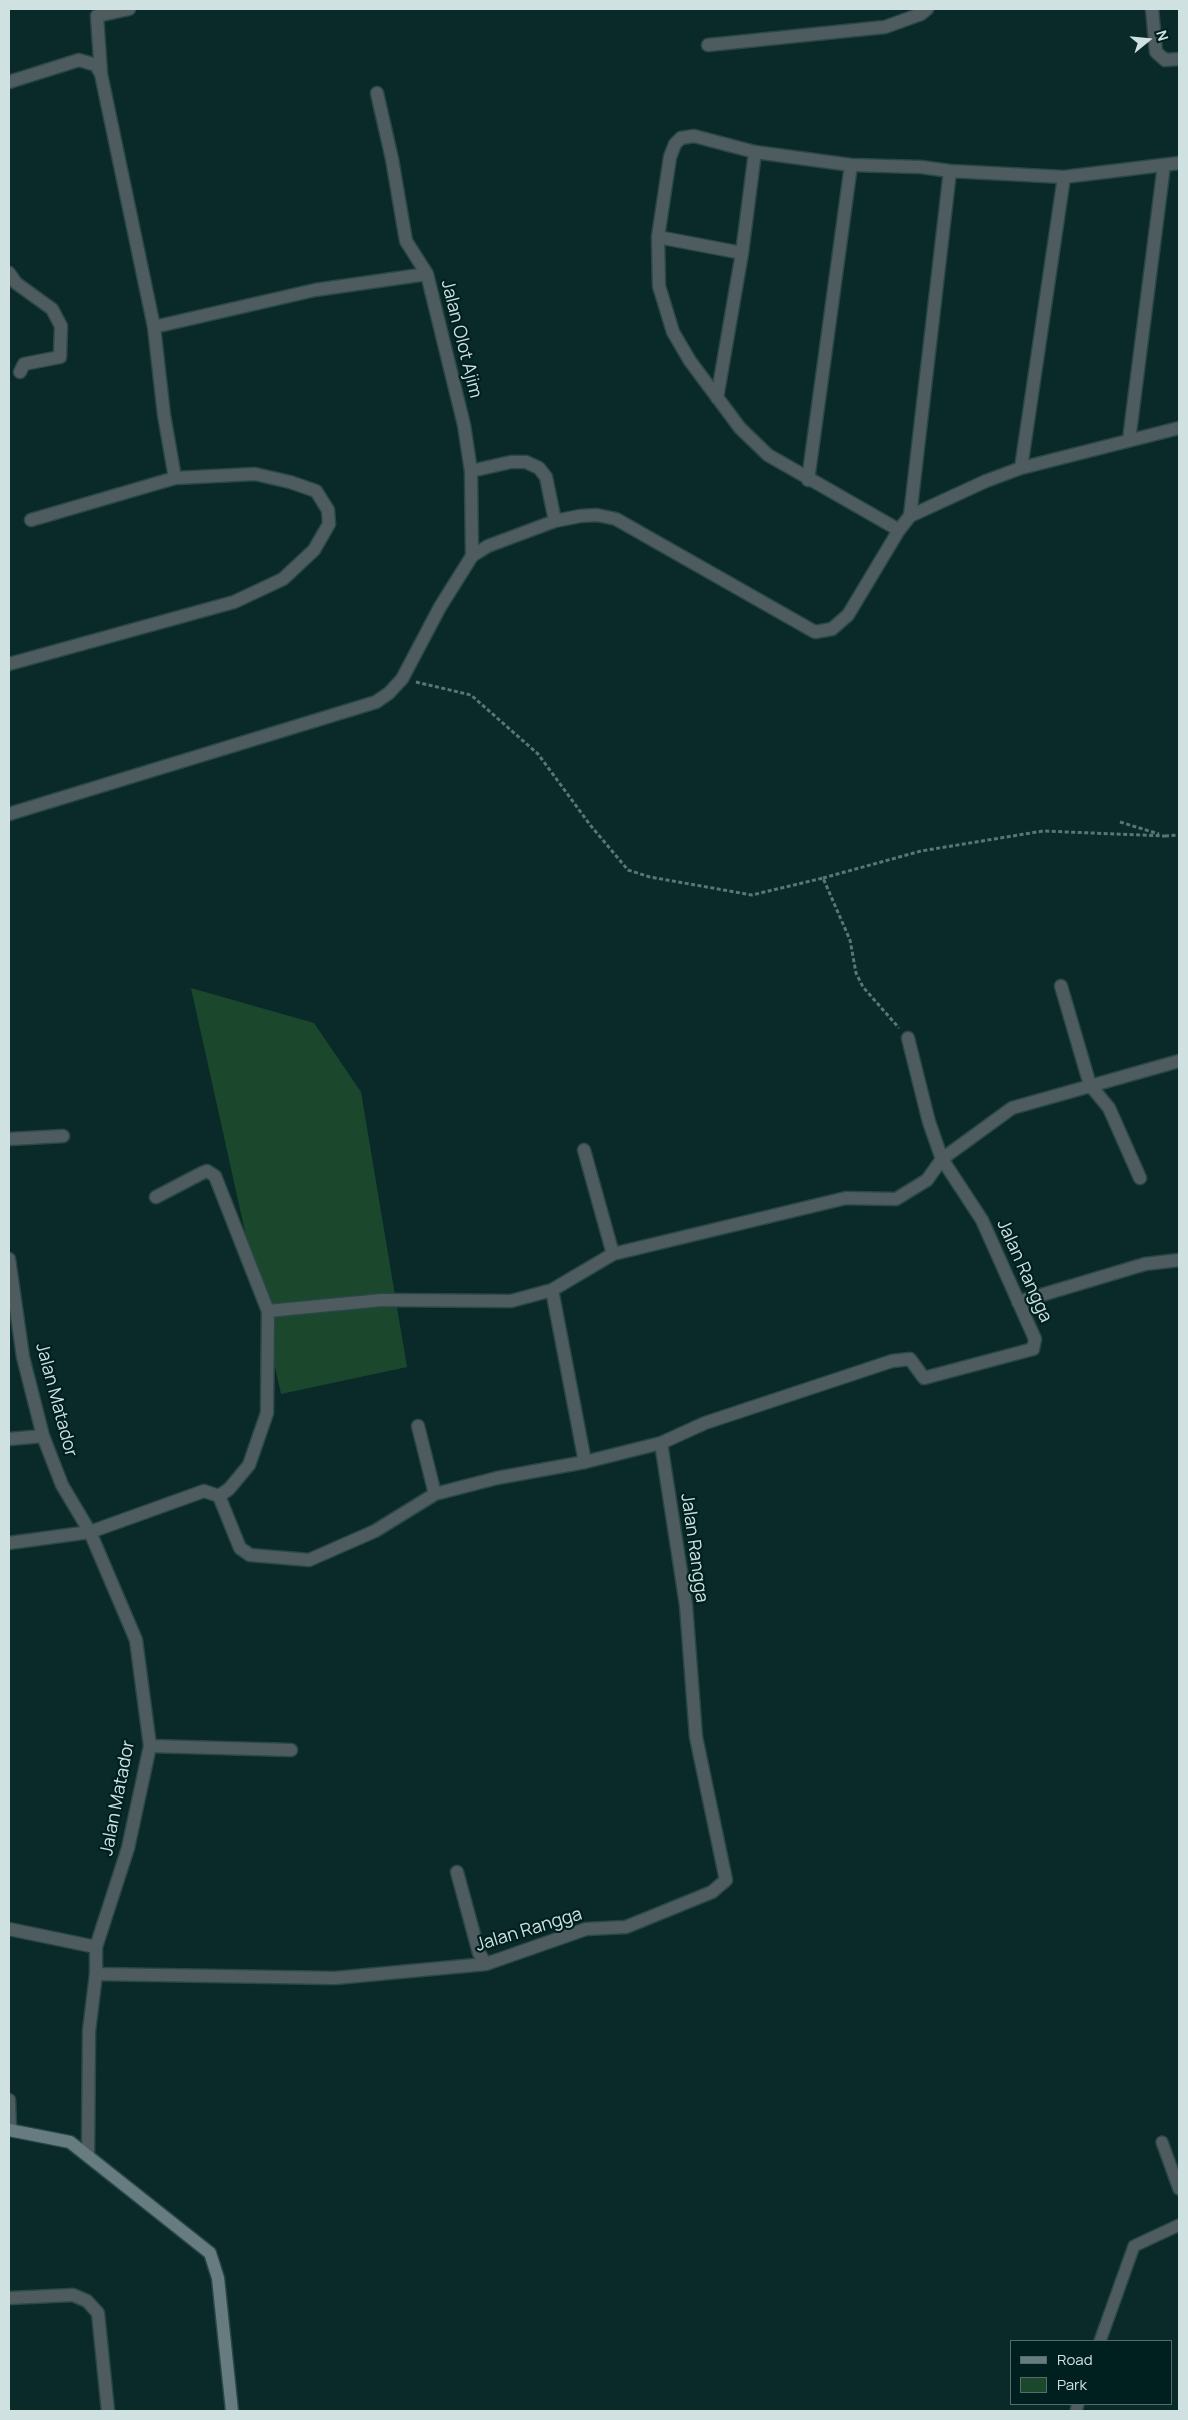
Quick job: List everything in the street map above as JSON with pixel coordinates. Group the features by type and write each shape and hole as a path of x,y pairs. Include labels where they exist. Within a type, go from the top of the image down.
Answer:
{"main road":[{"path":"9,2130 70,2142 210,2253 218,2278 232,2411"}],"street":[{"path":"129,9 97,16 101,74 161,326 164,415 175,478"},
{"path":"708,45 885,27 921,14 927,9"},
{"path":"1152,9 1156,52 1165,60 1179,59"},
{"path":"9,82 79,60 96,65 101,74"},
{"path":"377,93 392,159 406,241 427,274"},
{"path":"899,530 808,480 768,455 740,428 690,361 673,332 659,286 658,236 670,156 675,144 681,138 694,136 755,152 852,164 1064,177 1179,164"},
{"path":"717,398 742,253 755,152"},
{"path":"808,480 852,164"},
{"path":"1129,440 1164,165"},
{"path":"910,516 950,171"},
{"path":"1021,468 1064,177"},
{"path":"658,236 742,253"},
{"path":"9,273 16,283 52,309 60,326 60,356 24,364 20,372"},
{"name":"Jalan Olot Ajim","path":"161,326 315,290 427,274 464,425 471,472 472,556"},
{"path":"9,814 376,702 389,693 402,679 440,607 472,556 488,546 555,521 597,515 616,520 815,632 832,629 848,615 899,530 910,516 986,481 1021,468 1179,428"},
{"path":"471,472 512,462 526,462 539,468 546,477 555,521"},
{"path":"9,664 234,602 283,580 314,550 329,524 328,510 316,491 290,482 255,474 175,478 31,520"},
{"path":"1061,986 1090,1085 1109,1108 1140,1178"},
{"name":"Jalan Rangga","path":"96,1974 334,1978 486,1964 586,1929 626,1927 712,1892 726,1880 696,1737 686,1604 661,1444 704,1423 892,1361 910,1359 924,1378 1033,1349 1035,1339 982,1220 942,1159 929,1122 908,1038"},
{"path":"268,1311 382,1300 511,1301 552,1290 613,1254 846,1198 896,1199 927,1180 942,1159 1012,1108 1179,1061"},
{"path":"9,1139 64,1136"},
{"path":"584,1150 613,1254"},
{"path":"156,1197 207,1171 215,1176 268,1311 267,1413 249,1465 229,1489 219,1496"},
{"name":"Jalan Matador","path":"9,1260 23,1357 43,1436 62,1485 90,1532 136,1640 150,1746 128,1848 96,1947 96,1974 89,2031 88,2155"},
{"path":"1018,1302 1145,1264 1179,1260"},
{"path":"552,1290 585,1462"},
{"path":"418,1426 435,1494"},
{"path":"9,1439 43,1436"},
{"path":"9,1544 90,1532 204,1491 219,1496 240,1548 250,1555 309,1560 375,1531 435,1494 497,1478 585,1462 661,1444"},
{"path":"150,1746 291,1750"},
{"path":"457,1872 479,1953 486,1964"},
{"path":"9,1929 96,1947"},
{"path":"9,2100 9,2130"},
{"path":"9,2298 74,2295 87,2301 98,2313 108,2411"}],"lane":[{"path":"1162,2142 1179,2189"},
{"path":"1100,2340 1134,2246 1179,2225"}],"path":[{"path":"402,679 472,695 538,754 590,826 628,870 650,877 752,896 921,851 1044,831 1179,835"},
{"path":"1120,822 1165,836"},
{"path":"823,878 850,940 856,973 863,986 908,1038"}],"green space":[{"path":"191,988 314,1023 361,1092 407,1367 281,1394"}]}
